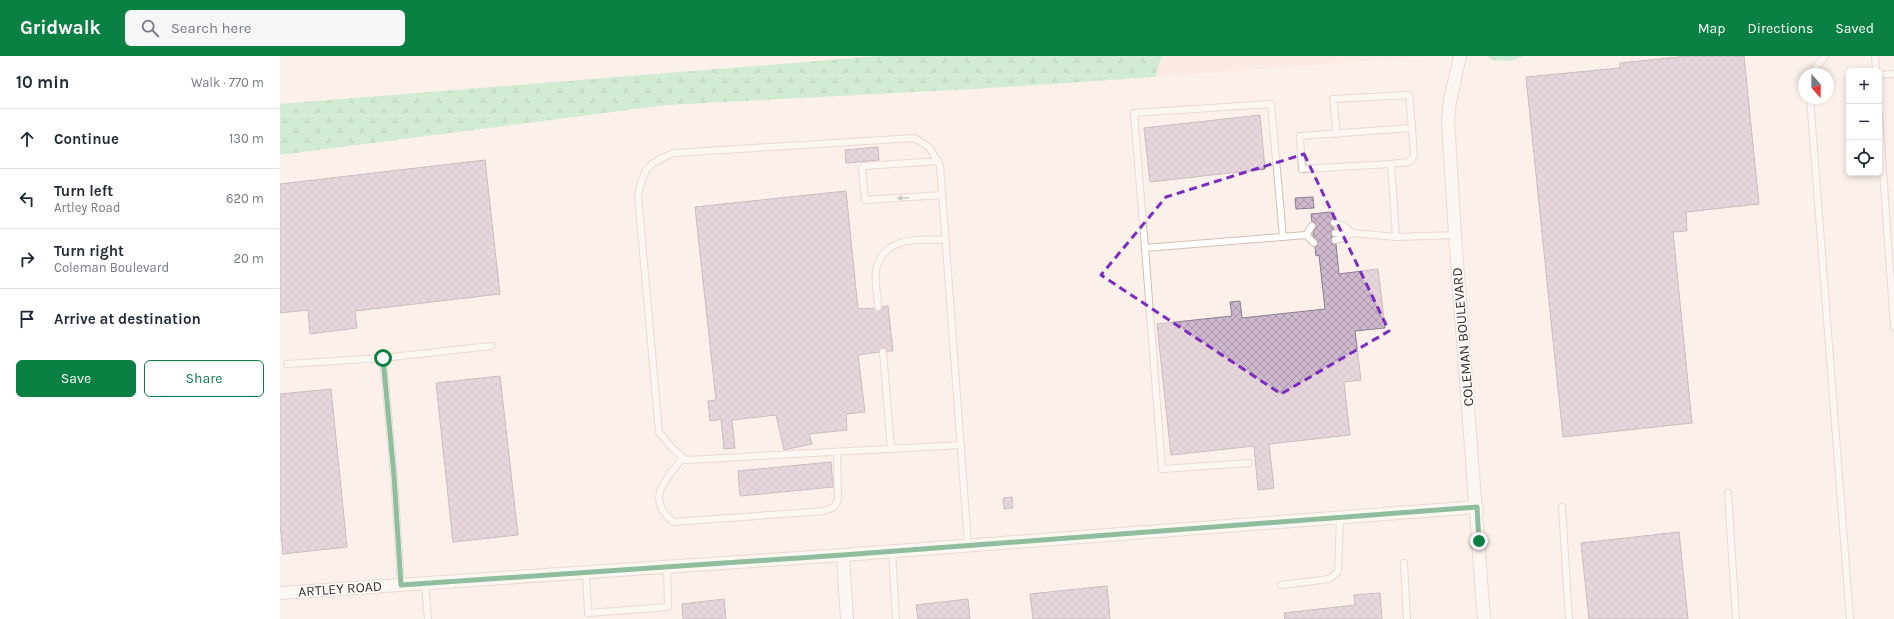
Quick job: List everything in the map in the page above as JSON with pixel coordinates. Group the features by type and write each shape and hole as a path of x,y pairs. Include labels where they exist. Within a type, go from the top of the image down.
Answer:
{"street":[{"name":"COLEMAN BOULEVARD","path":"1460,56 1450,101 1448,120 1455,235 1477,507 1484,619"},
{"name":"ARTLEY ROAD","path":"280,593 843,555 1477,507"},
{"path":"843,555 847,619"}],"lane":[{"path":"1816,68 1825,56"},
{"path":"1875,56 1876,68"},
{"path":"1882,76 1894,74"},
{"path":"1337,134 1333,99 1410,95 1414,156 1409,162 1302,170 1300,136 1337,134 1412,128"},
{"path":"1250,464 1162,469 1134,113 1271,104 1283,237"},
{"path":"1810,104 1850,619"},
{"path":"961,445 686,460 683,458 659,432 656,406 638,196 645,171 653,162 674,153 914,138 929,146 940,165 945,240 961,445 968,545"},
{"path":"1881,140 1894,327"},
{"path":"938,161 864,166 862,168 865,200 942,195"},
{"path":"1391,164 1396,237"},
{"path":"1334,223 1344,226 1352,233"},
{"path":"1306,235 1312,226"},
{"path":"1334,232 1396,237 1455,235"},
{"path":"1335,240 1346,237 1352,233"},
{"path":"1145,248 1313,234"},
{"path":"1306,235 1314,243"},
{"path":"878,307 876,270 881,258 890,248 900,242 915,239 945,240"},
{"path":"287,364 383,358 491,346"},
{"path":"883,352 892,449"},
{"path":"383,358 394,476 401,585"},
{"path":"683,458 664,481 658,496 660,508 674,522 824,511 834,507 838,500 837,452"},
{"path":"1728,493 1736,619"},
{"path":"1562,507 1569,619"},
{"path":"1280,585 1329,579 1338,572 1340,517"},
{"path":"892,551 896,619"},
{"path":"1404,563 1407,619"},
{"path":"586,572 588,616 668,607 667,567"},
{"path":"425,583 428,619"}],"highlighted area":[{"path":"1304,154 1389,331 1281,394 1101,275 1166,197"}],"shaded area":[{"path":"1162,56 1428,56 1155,77"}],"green space":[{"path":"879,56 1162,56 1155,77 973,89 666,105 280,155 280,104"},
{"path":"1488,56 1524,56 1509,61 1491,60"}],"building":[{"path":"1688,56 1744,56 1759,204 1686,212 1687,231 1673,232 1692,423 1563,437 1526,77 1620,68 1620,63"},
{"path":"1260,115 1265,169 1150,182 1144,128"},
{"path":"878,147 879,160 846,163 845,150"},
{"path":"485,160 500,294 355,311 357,328 310,334 308,310 280,313 280,184"},
{"path":"846,191 858,309 874,308 879,311 882,307 888,306 893,351 887,351 885,348 882,348 879,352 858,355 865,412 846,414 847,430 809,434 812,444 784,450 776,415 732,420 735,448 724,449 721,419 710,421 708,401 716,400 695,207"},
{"path":"1313,197 1314,208 1296,209 1295,198"},
{"path":"1332,212 1333,219 1330,224 1334,229 1331,231 1331,241 1336,244 1339,274 1378,269 1385,328 1355,331 1361,380 1344,382 1350,435 1269,444 1274,488 1258,490 1254,446 1171,455 1157,324 1232,316 1230,302 1240,301 1242,318 1325,309 1319,255 1316,256 1315,247 1317,246 1318,242 1313,236 1316,226 1315,223 1312,222 1311,214"},
{"path":"500,376 518,535 453,542 436,383"},
{"path":"331,389 347,547 283,554 280,524 280,394"},
{"path":"831,462 833,487 740,496 738,471"},
{"path":"1012,497 1013,508 1004,509 1003,498"},
{"path":"1679,532 1688,619 1589,619 1581,543"},
{"path":"1107,586 1110,619 1033,619 1030,594"},
{"path":"1380,593 1382,619 1285,619 1284,613 1355,605 1354,595"},
{"path":"724,599 726,619 683,619 682,604"},
{"path":"968,599 970,619 918,619 916,605"}],"route":[{"path":"383,358 394,476 401,585 843,555 1477,507 1479,541"}]}
